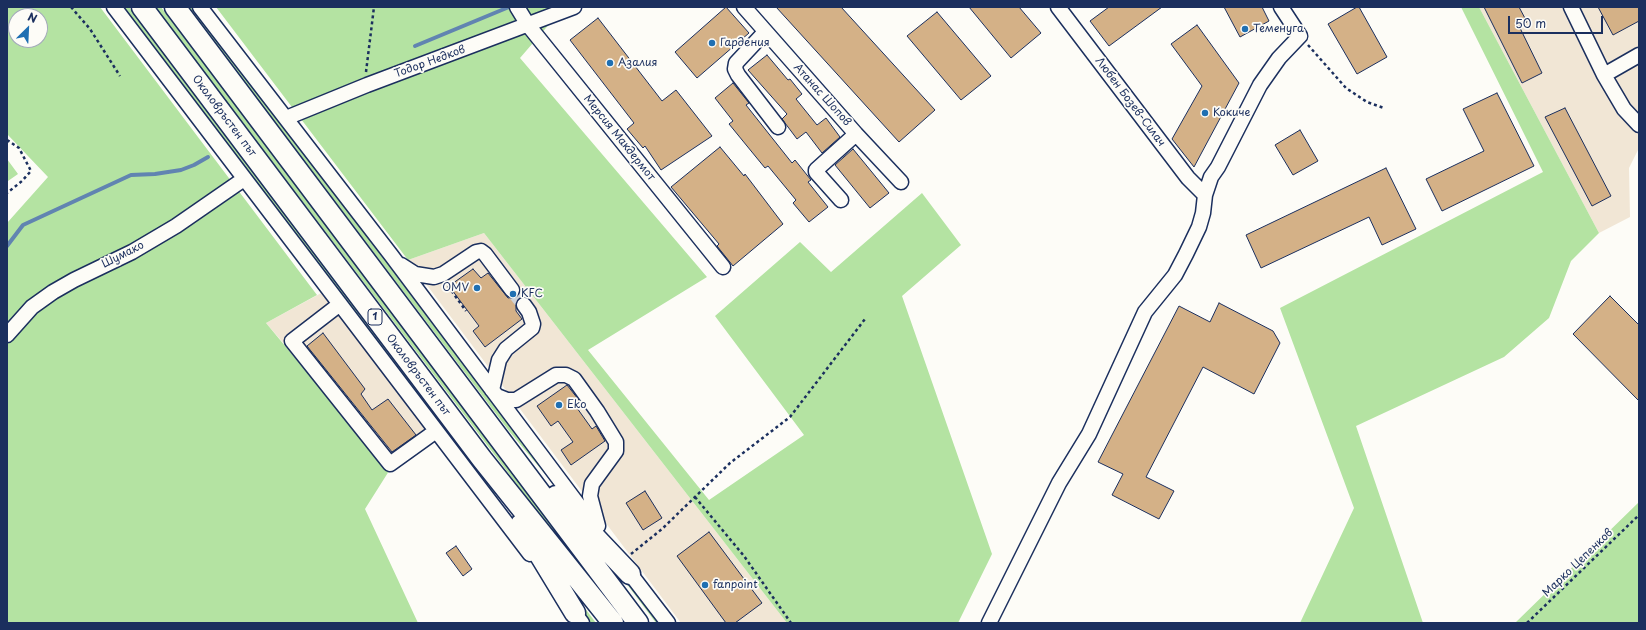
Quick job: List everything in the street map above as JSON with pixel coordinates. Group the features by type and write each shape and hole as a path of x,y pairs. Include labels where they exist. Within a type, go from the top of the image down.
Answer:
{"highway":[{"name":"Околовръстен път","path":"142,7 482,459 613,623"},
{"name":"1","path":"175,7 638,623"},
{"path":"494,431 626,568"},
{"path":"482,459 579,618"}],"street":[{"path":"114,7 579,618"},
{"path":"200,7 391,255 668,623"},
{"name":"Тодор Недков","path":"286,118 367,85 574,7"},
{"name":"Атанас Шопов","path":"744,7 856,134 901,182"},
{"name":"Любен Бозев-Силач","path":"1058,7 1188,178 1204,194"},
{"path":"989,623 1059,483 1089,434 1145,312 1175,275 1186,254 1199,226 1203,213 1204,194 1211,177 1218,167 1260,85 1279,58 1300,36 1281,7"},
{"path":"1571,7 1604,75 1624,109 1639,125"},
{"name":"Мерсия Макдермот","path":"518,10 528,25 723,266"},
{"path":"765,32 736,63 735,69 778,127"},
{"path":"1604,75 1639,55"},
{"path":"841,200 816,172 816,170 856,134"},
{"name":"Шумако","path":"7,335 32,307 53,292 74,280 132,252 176,226 244,179"},
{"path":"391,255 404,267 415,274 434,277 443,274 476,252 480,251 485,254 512,290"},
{"path":"340,304 292,342 390,464 436,431"},
{"path":"495,393 494,376 498,360 506,349 532,328 533,324 529,312 524,305"},
{"path":"495,393 507,400 516,400 556,375 566,374 574,379 597,411 616,442 616,451 592,484 590,496 600,532"}],"path":[{"path":"71,7 90,29 120,76"},
{"path":"367,85 366,74 368,48 374,7"},
{"path":"1300,36 1346,88 1361,99 1384,108"},
{"path":"7,140 19,148 31,170 22,181 7,193"},
{"path":"448,286 466,311"},
{"path":"626,568 662,529 730,463 790,417 865,319"},
{"path":"695,497 744,556 791,623"},
{"name":"Марко Цепенков","path":"1528,623 1639,515"}],"shaded area":[{"path":"1479,7 1639,7 1639,148 1629,168 1630,217 1599,233"},
{"path":"484,233 787,623 681,623 408,260"},
{"path":"325,291 433,436 389,471 365,438 266,323"}],"green space":[{"path":"7,7 100,7 317,295 266,323 389,471 365,509 418,623 7,623 7,223 48,177 7,134"},
{"path":"123,7 129,7 467,453 504,509"},
{"path":"155,7 161,7 628,623 622,623"},
{"path":"188,7 194,7 550,480 509,431"},
{"path":"216,7 564,7 520,58 707,277 588,350 709,500 804,435 715,316 800,242 831,272 922,193 961,245 902,296 992,554 958,623 787,623 484,233 408,260"},
{"path":"1461,7 1479,7 1599,233 1571,261 1549,318 1504,357 1356,426 1423,623 1300,623 1354,508 1280,308 1543,172"},
{"path":"7,159 18,174 8,181 7,180"},
{"path":"1639,502 1639,623 1515,623"},
{"path":"593,539 661,623 656,623"},
{"path":"551,563 596,623 590,623 573,600"}],"building":[{"name":"Гардения","path":"726,7 749,33 697,78 675,52"},
{"path":"776,7 841,7 935,110 899,142"},
{"path":"969,7 1019,7 1041,33 1011,58"},
{"path":"1109,7 1162,7 1109,46 1090,21"},
{"name":"Теменуга","path":"1224,7 1262,7 1269,21 1240,37"},
{"path":"1359,7 1387,57 1357,74 1328,24"},
{"path":"1484,7 1519,7 1527,22 1519,26 1542,73 1522,83"},
{"path":"1598,7 1639,7 1639,21 1613,35"},
{"path":"937,12 991,76 961,100 907,36"},
{"path":"598,18 662,101 676,90 712,136 661,170 645,146 643,148 627,129 634,123 570,40"},
{"name":"Кокиче","path":"1197,25 1239,83 1194,167 1172,139 1202,86 1171,44"},
{"path":"767,55 802,94 796,99 817,125 826,118 840,137 822,153 806,132 797,139 782,119 787,114 748,70"},
{"path":"733,83 749,103 746,105 792,163 795,160 811,180 808,182 828,207 809,222 793,203 796,200 768,166 765,168 729,124 733,121 715,98"},
{"path":"1497,93 1534,166 1442,211 1426,179 1484,151 1463,109"},
{"path":"1565,108 1611,196 1592,206 1545,117"},
{"path":"1300,130 1318,161 1293,175 1275,145"},
{"path":"720,147 744,176 745,174 783,224 733,266 717,246 719,244 671,187"},
{"path":"853,149 889,193 870,208 835,165"},
{"path":"1386,168 1416,229 1382,245 1369,217 1261,268 1246,235"},
{"path":"473,269 481,278 488,273 508,298 517,297 520,294 520,289 527,297 519,298 516,302 516,311 522,319 485,347 473,331 479,326 449,286"},
{"path":"1610,296 1639,325 1639,401 1573,334"},
{"path":"1219,303 1273,331 1280,343 1254,394 1203,367 1146,477 1174,491 1159,519 1112,495 1123,474 1098,462 1179,306 1210,322"},
{"path":"323,333 365,389 361,394 372,410 388,399 416,435 392,452 307,346"},
{"path":"567,385 582,404 577,408 592,429 596,426 605,441 571,465 561,450 573,442 558,421 551,426 537,406"},
{"path":"645,491 662,518 643,530 626,503"},
{"path":"709,532 762,603 735,623 726,623 677,556"},
{"path":"456,546 472,569 463,576 446,553"}],"waterway":[{"path":"415,46 509,7"},
{"path":"7,246 23,225 131,175 155,174 181,170 208,157"}],"tunnel":[{"path":"512,290 524,305"}],"place":[{"name":"Теменуга","path":"1245,29"},
{"name":"Гардения","path":"712,43"},
{"name":"Азалия","path":"610,63"},
{"name":"Кокиче","path":"1205,113"},
{"name":"OMV","path":"477,288"},
{"name":"KFC","path":"513,294"},
{"name":"Eko","path":"559,405"},
{"name":"fanpoint","path":"705,585"}]}
